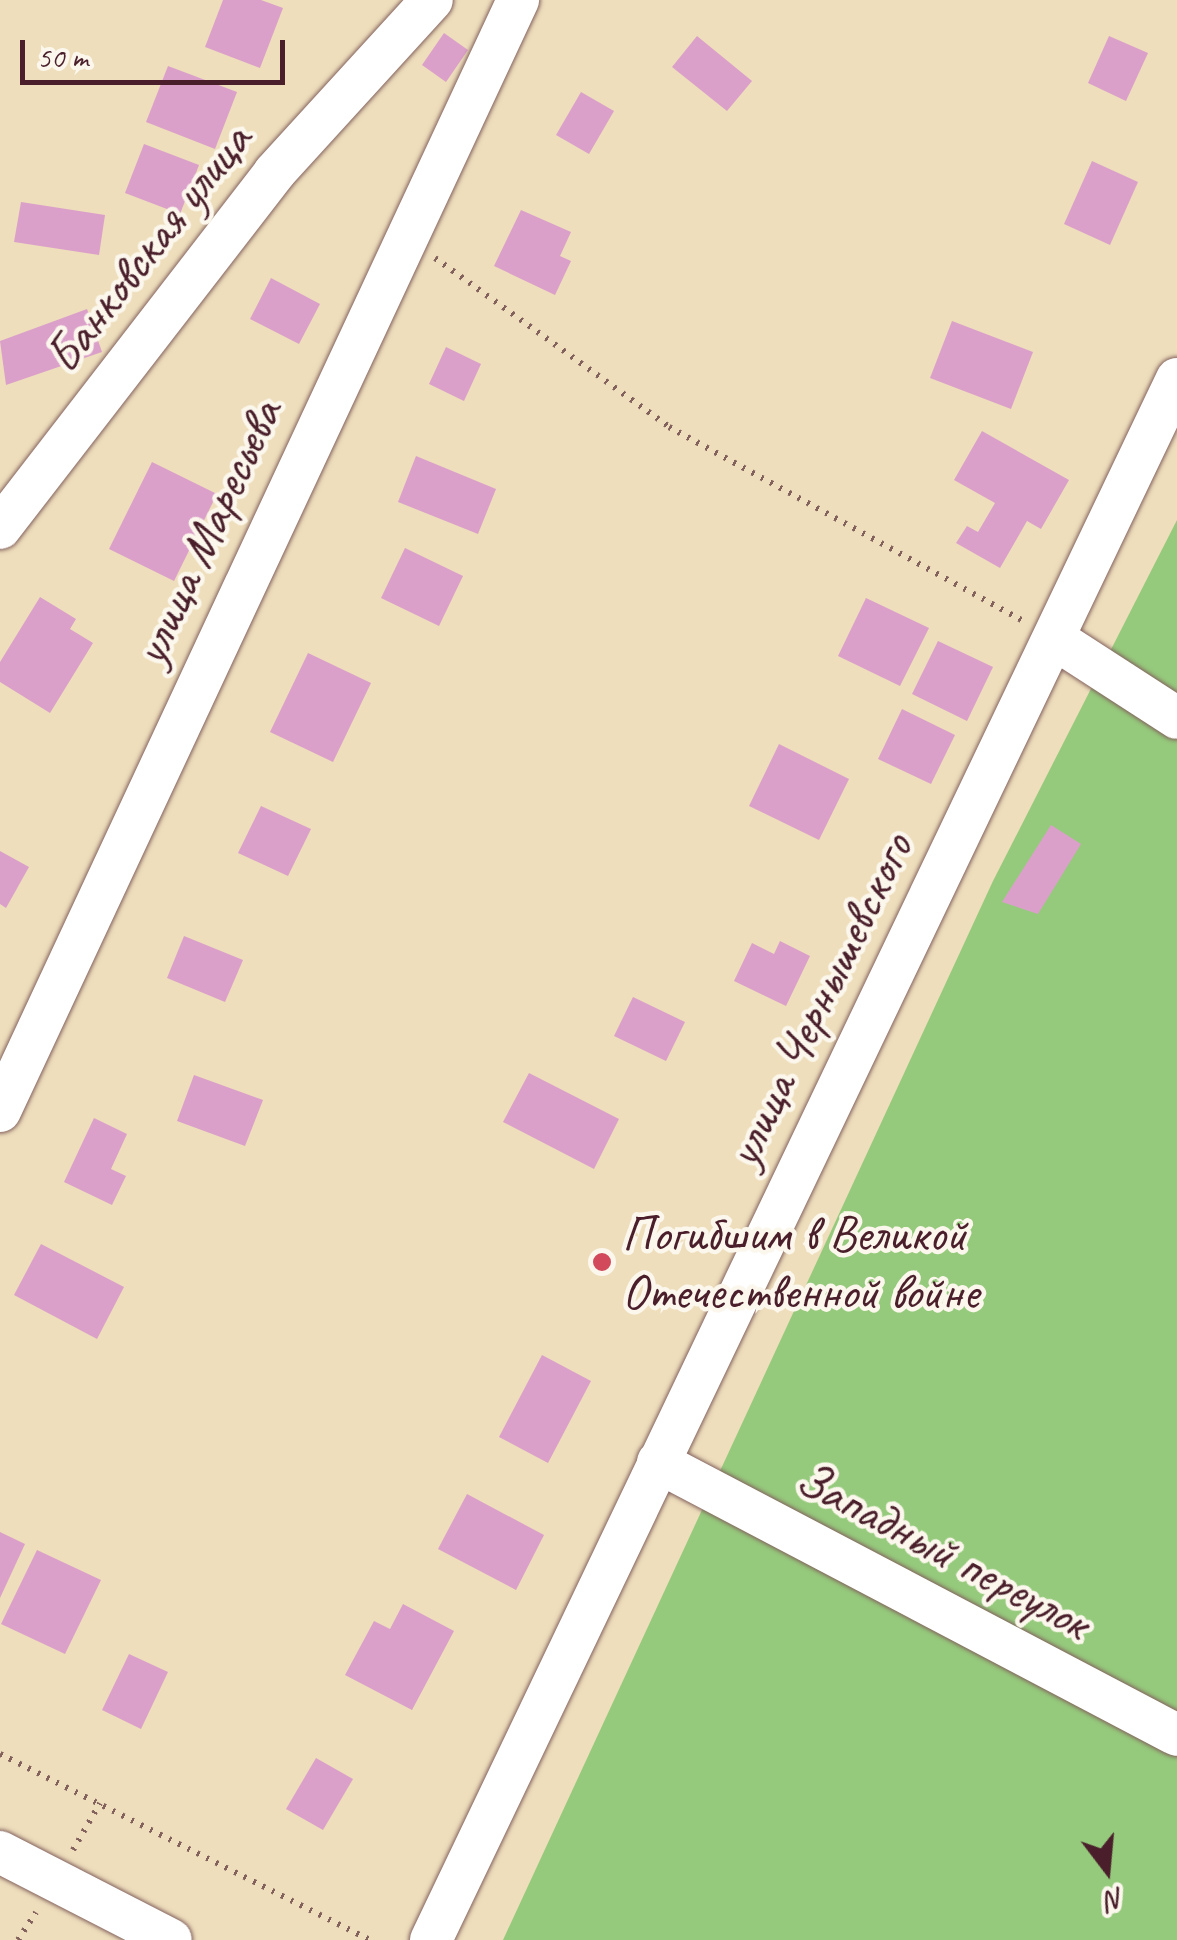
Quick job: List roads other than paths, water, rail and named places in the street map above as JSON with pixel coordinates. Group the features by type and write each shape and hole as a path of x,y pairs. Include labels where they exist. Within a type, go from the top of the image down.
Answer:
{"street":[{"name":"Банковская улица","path":"0,528 274,173 432,0"},
{"name":"улица Маресьева","path":"0,1112 404,235 518,0"},
{"name":"улица Чернышевского","path":"431,1940 1177,379"},
{"path":"1055,639 1177,718"},
{"name":"Западный переулок","path":"658,1462 1177,1735"},
{"path":"0,1852 171,1940"}],"place":[{"name":"Погибшим в Великой Отечественной войне","path":"602,1262"}]}
